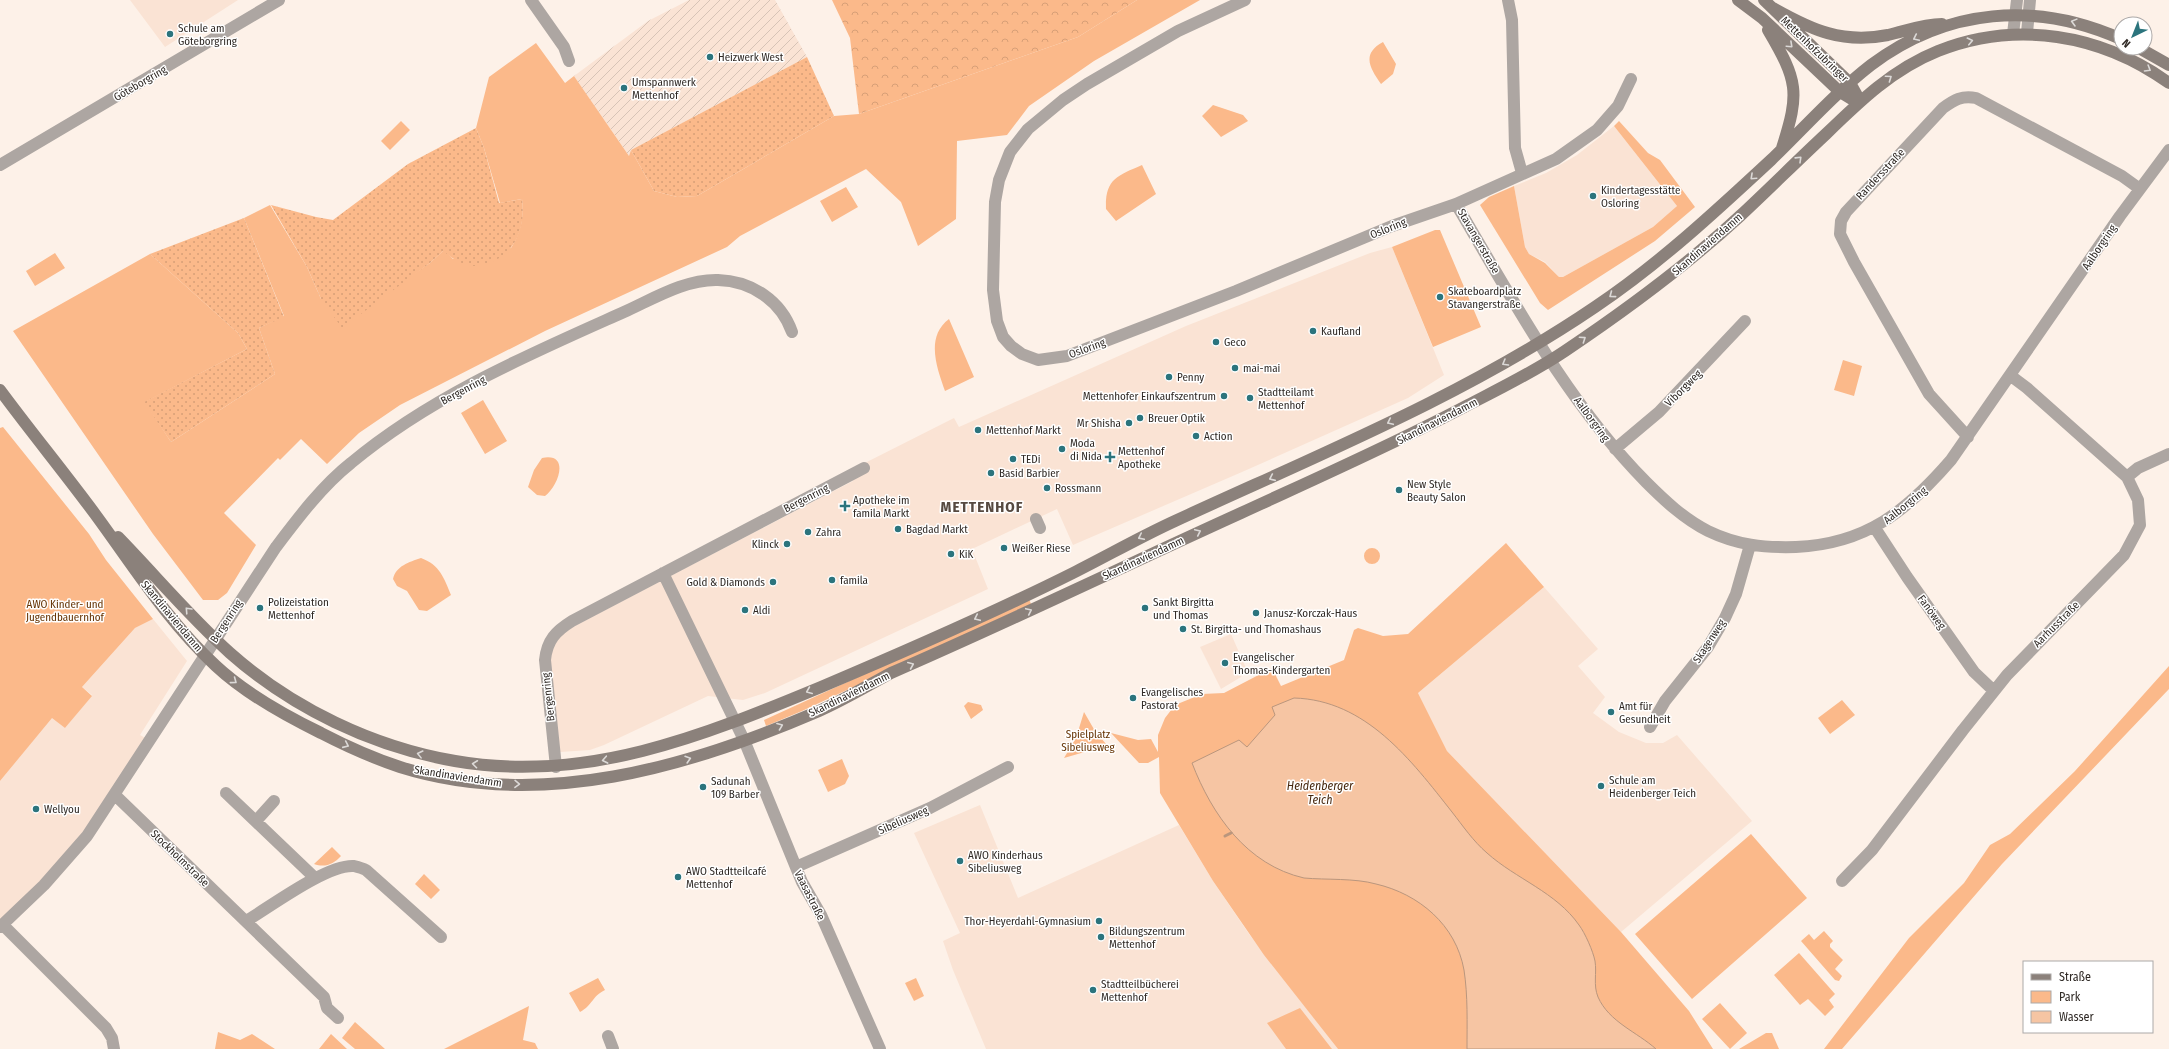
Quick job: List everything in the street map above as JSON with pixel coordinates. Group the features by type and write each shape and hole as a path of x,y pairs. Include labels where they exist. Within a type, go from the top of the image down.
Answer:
{"main road":[{"path":"1738,0 1762,18 1840,92 1859,102"},
{"path":"1769,4 1814,29 1848,38 1870,38 1926,24 1952,24"},
{"name":"Mettenhofzubringer","path":"1769,4 1850,83 1859,102"},
{"name":"Skandinaviendamm","path":"96,515 215,639 242,663 303,705 330,720 374,739 410,751 458,762 501,766 556,767 586,764 622,756 735,722 896,655 1038,590 1163,526 1442,398 1539,344 1599,304 1674,247 1723,205 1850,83 1892,50 1930,31 1952,24 1993,16 2028,15 2073,21 2113,36"},
{"name":"Skandinaviendamm","path":"1762,18 1788,66 1794,89 1792,115 1781,150"},
{"name":"Skandinaviendamm","path":"0,390 96,515 155,598 204,655 230,678 265,702 336,741 401,767 476,782 546,784 627,775 685,760 744,740 820,710 891,673 1400,440 1551,360 1644,296 1698,253 1741,215 1859,102 1886,79 1920,58 1972,40 2027,33 2067,38 2109,49 2134,60 2169,83"},
{"path":"2153,56 2169,65"}],"street":[{"name":"Göteborgring","path":"0,165 279,0"},
{"path":"531,0 564,47 569,61"},
{"name":"Osloring","path":"1245,0 1178,31 1087,84 1046,113 1018,140 1004,165 995,202 994,299 997,321 1003,337 1011,346 1022,354 1038,360 1067,356 1228,294 1392,226 1456,204 1556,159 1597,130 1616,110 1631,79"},
{"path":"1508,0 1512,20 1515,148 1522,174"},
{"path":"2013,34 2017,0"},
{"path":"2027,33 2030,0"},
{"name":"Randersstraße","path":"1968,437 1929,394 1903,352 1847,249 1840,234 1840,227 1848,209 1943,108 1961,97 1966,96 1976,98 2130,181 2140,189"},
{"name":"Aalborgring","path":"1551,360 1615,449 1653,489 1680,513 1707,530 1750,546 1774,547 1814,545 1848,538 1875,528 1896,514 1927,488 1951,460 2011,376 2120,216 2169,150"},
{"name":"Stavangerstraße","path":"1456,204 1539,344 1551,360"},
{"name":"Bergenring","path":"204,655 276,547 310,505 340,472 351,462 401,426 466,386 679,288 706,280 737,282 762,293 784,314 792,332"},
{"name":"Viborgweg","path":"1615,449 1659,412 1717,353 1745,321"},
{"name":"Aarhusstraße","path":"1842,881 1872,850 1994,691 2034,646 2124,555 2140,525 2138,500 2127,477 2027,388 2011,376"},
{"path":"2127,477 2138,468 2169,454"},
{"name":"Bergenring","path":"556,767 545,660 548,643 554,634 572,621 864,468"},
{"name":"Fanöweg","path":"1875,528 1907,577 1974,672 1994,691"},
{"name":"Skagenweg","path":"1650,727 1665,701 1708,647 1725,618 1736,594 1750,546"},
{"path":"663,573 744,740"},
{"path":"114,1049 112,1038 106,1028 2,926 44,885 83,841 115,795 204,655"},
{"name":"Vaasastraße","path":"744,740 796,867 821,914 880,1049"},
{"name":"Sibeliusweg","path":"796,867 930,808 1008,767"},
{"path":"226,793 315,878"},
{"name":"Stockholmstraße","path":"115,795 324,997 327,1008 338,1018"},
{"path":"256,821 274,801"},
{"path":"246,921 315,878 331,871 353,866 366,870 441,938"},
{"path":"608,1036 614,1049"}],"shaded area":[{"name":"Schule am Göteborgring","path":"130,0 238,0 165,47"},
{"path":"689,0 775,0 807,57 631,150 629,156 574,76 648,21"},
{"name":"Kindertagesstätte Osloring","path":"1614,126 1677,206 1653,227 1563,277 1559,277 1545,262 1529,254 1525,247 1514,186 1546,173 1577,155"},
{"path":"1392,247 1444,375 1408,398 1073,545 1057,509 972,549 988,589 765,693 743,700 708,696 604,745 590,750 560,752 550,654 554,642 565,631 853,481 849,471 954,418 959,427 1186,326 1370,253"},
{"name":"Schule am Heidenberger Teich","path":"1544,587 1598,649 1578,666 1605,697 1593,713 1619,732 1646,743 1663,743 1677,735 1752,821 1621,932 1447,751 1418,693"},
{"path":"153,619 187,661 140,735 149,740 87,836 0,927 0,781 52,717 65,728 92,695 82,687 135,628"},
{"path":"1231,634 1246,668 1241,677 1221,689 1200,647"},
{"name":"Bildungszentrum Mettenhof","path":"980,805 1018,898 1179,825 1213,881 1249,934 1338,1049 986,1049 953,970 943,941 960,933 914,833"}],"green space":[{"path":"832,0 1137,0 1078,37 859,114 850,38"},
{"path":"1137,0 1200,0 1094,61 1029,106 1007,135 957,141 956,219 918,246 901,202 866,169 740,236 727,247 545,331 400,405 359,433 327,464 301,439 280,460 278,458 224,513 256,545 227,593 218,600 203,600 153,534 13,331 150,254 238,333 247,349 145,402 171,442 275,374 259,328 284,316 244,218 270,205 307,267 321,299 395,287 430,263 444,250 453,259 511,248 521,225 523,212 522,199 500,203 484,148 476,128 489,77 536,43 565,83 574,76 629,156 631,150 654,191 677,197 697,196 834,116 859,114 1078,37"},
{"path":"1383,42 1396,64 1393,74 1381,84 1371,67 1370,56 1372,51"},
{"path":"807,57 834,116 697,196 677,197 654,191 631,150"},
{"path":"1213,105 1243,115 1248,121 1221,137 1202,116"},
{"path":"401,121 410,130 390,150 381,141"},
{"path":"1619,121 1648,153 1660,160 1695,207 1655,241 1548,310 1540,303 1480,205 1489,197 1514,186 1525,247 1529,254 1545,263 1559,277 1563,277 1653,227 1677,206 1614,126"},
{"path":"476,128 484,148 499,203 522,199 523,210 520,230 511,248 504,255 495,260 483,265 474,266 461,263 443,251 430,263 342,328 321,299 307,267 271,205 333,220 408,164"},
{"path":"1142,165 1156,194 1116,221 1106,209 1106,199 1110,185 1119,176"},
{"path":"846,187 858,207 832,222 820,201"},
{"path":"244,218 284,317 259,328 275,374 171,442 144,402 247,349 238,333 150,254"},
{"name":"Skateboardplatz Stavangerstraße","path":"1435,230 1440,230 1481,327 1433,347 1392,247"},
{"path":"55,253 65,268 35,286 26,271"},
{"path":"949,319 974,377 945,391 936,363 935,344 937,335 942,326"},
{"path":"1843,360 1862,366 1854,396 1834,390"},
{"path":"483,400 507,441 485,454 461,413"},
{"name":"AWO Kinder- und Jugendbauernhof","path":"3,427 89,534 106,560 153,619 135,628 82,687 92,696 65,728 52,718 0,781 0,428"},
{"path":"542,458 557,460 559,465 559,471 554,485 550,492 545,496 537,495 528,487 534,470"},
{"path":"1506,543 1544,587 1418,693 1447,751 1621,932 1689,1011 1713,1049 1338,1049 1264,955 1213,881 1160,793 1159,757 1148,763 1139,763 1111,733 1138,740 1151,739 1158,752 1158,735 1165,718 1175,705 1202,694 1224,693 1272,668 1281,686 1344,660 1354,630 1358,628 1383,636 1408,634"},
{"path":"1372,548 1378,550 1380,556 1378,562 1372,564 1366,562 1364,556 1366,550"},
{"path":"421,558 433,564 437,568 451,595 427,611 419,610 407,591 397,586 393,579 400,568"},
{"path":"1029,599 1031,604 802,711 766,726 764,720"},
{"path":"2169,666 2169,689 2002,864 1842,1049 1824,1049 1909,938 1964,883 1990,845 2010,834 2075,771"},
{"path":"1842,700 1855,715 1830,734 1818,718"},
{"path":"968,702 981,705 983,710 971,719 964,706"},
{"name":"Spielplatz Sibeliusweg","path":"1084,712 1095,731 1112,751 1088,751 1064,758 1076,738"},
{"path":"842,759 849,776 845,784 828,792 818,770"},
{"path":"1751,834 1807,898 1692,999 1635,934"},
{"path":"332,847 341,856 338,859 332,863 322,866 314,864"},
{"path":"424,874 440,890 431,899 415,884"},
{"path":"1824,931 1833,941 1830,944 1830,947 1843,960 1835,969 1842,976 1839,981 1835,980 1801,941 1809,934 1814,940"},
{"path":"1799,953 1835,994 1829,1000 1834,1007 1825,1016 1808,999 1800,1005 1774,975"},
{"path":"598,978 605,990 597,995 588,1006 580,1012 569,993"},
{"path":"916,978 924,996 914,1001 905,983"},
{"path":"1720,1003 1747,1033 1730,1049 1702,1019"},
{"path":"529,1006 523,1040 535,1043 538,1049 444,1049"},
{"path":"1300,1008 1332,1049 1286,1049 1267,1023"},
{"path":"355,1022 385,1049 355,1049 342,1038"},
{"path":"218,1032 240,1040 252,1034 275,1049 215,1049"},
{"path":"1766,1033 1772,1033 1779,1049 1739,1049"},
{"path":"331,1034 347,1049 319,1049"}],"water":[{"name":"Heidenberger Teich","path":"1294,698 1320,701 1343,709 1365,721 1385,736 1420,773 1468,833 1482,848 1510,871 1559,903 1570,913 1581,928 1592,952 1595,961 1595,984 1598,997 1603,1006 1616,1020 1656,1049 1467,1049 1467,1000 1464,970 1460,954 1453,939 1433,914 1407,895 1392,889 1368,882 1304,878 1265,862 1249,850 1221,819 1200,782 1192,763 1239,740 1247,747 1275,715 1272,707"}],"waterway":[{"path":"1225,836 1231,833"}],"place":[{"name":"Schule am Göteborgring","path":"170,34"},
{"name":"Heizwerk West","path":"710,57"},
{"name":"Umspannwerk Mettenhof","path":"624,88"},
{"name":"Kindertagesstätte Osloring","path":"1593,196"},
{"name":"Skateboardplatz Stavangerstraße","path":"1440,297"},
{"name":"Kaufland","path":"1313,331"},
{"name":"Geco","path":"1216,342"},
{"name":"mai-mai","path":"1235,368"},
{"name":"Penny","path":"1169,377"},
{"name":"Mettenhofer Einkaufszentrum","path":"1224,396"},
{"name":"Stadtteilamt Mettenhof","path":"1250,398"},
{"name":"Breuer Optik","path":"1140,418"},
{"name":"Mr Shisha","path":"1129,423"},
{"name":"Mettenhof Markt","path":"978,430"},
{"name":"Action","path":"1196,436"},
{"name":"Moda di Nida","path":"1062,449"},
{"name":"Mettenhof Apotheke","path":"1110,457"},
{"name":"TEDi","path":"1013,459"},
{"name":"Basid Barbier","path":"991,473"},
{"name":"Rossmann","path":"1047,488"},
{"name":"New Style Beauty Salon","path":"1399,490"},
{"name":"Apotheke im famila Markt","path":"845,506"},
{"name":"Bagdad Markt","path":"898,529"},
{"name":"Zahra","path":"808,532"},
{"name":"Klinck","path":"787,544"},
{"name":"Weißer Riese","path":"1004,548"},
{"name":"KiK","path":"951,554"},
{"name":"famila","path":"832,580"},
{"name":"Gold & Diamonds","path":"773,582"},
{"name":"Polizeistation Mettenhof","path":"260,608"},
{"name":"Sankt Birgitta und Thomas","path":"1145,608"},
{"name":"Aldi","path":"745,610"},
{"name":"Janusz-Korczak-Haus","path":"1256,613"},
{"name":"St. Birgitta- und Thomashaus","path":"1183,629"},
{"name":"Evangelischer Thomas-Kindergarten","path":"1225,663"},
{"name":"Evangelisches Pastorat","path":"1133,698"},
{"name":"Amt für Gesundheit","path":"1611,712"},
{"name":"Schule am Heidenberger Teich","path":"1601,786"},
{"name":"Sadunah 109 Barber","path":"703,787"},
{"name":"Wellyou","path":"36,809"},
{"name":"AWO Kinderhaus Sibeliusweg","path":"960,861"},
{"name":"AWO Stadtteilcafé Mettenhof","path":"678,877"},
{"name":"Thor-Heyerdahl-Gymnasium","path":"1099,921"},
{"name":"Bildungszentrum Mettenhof","path":"1101,937"},
{"name":"Stadtteilbücherei Mettenhof","path":"1093,990"}],"district":[{"name":"METTENHOF","path":"982,507"}]}
